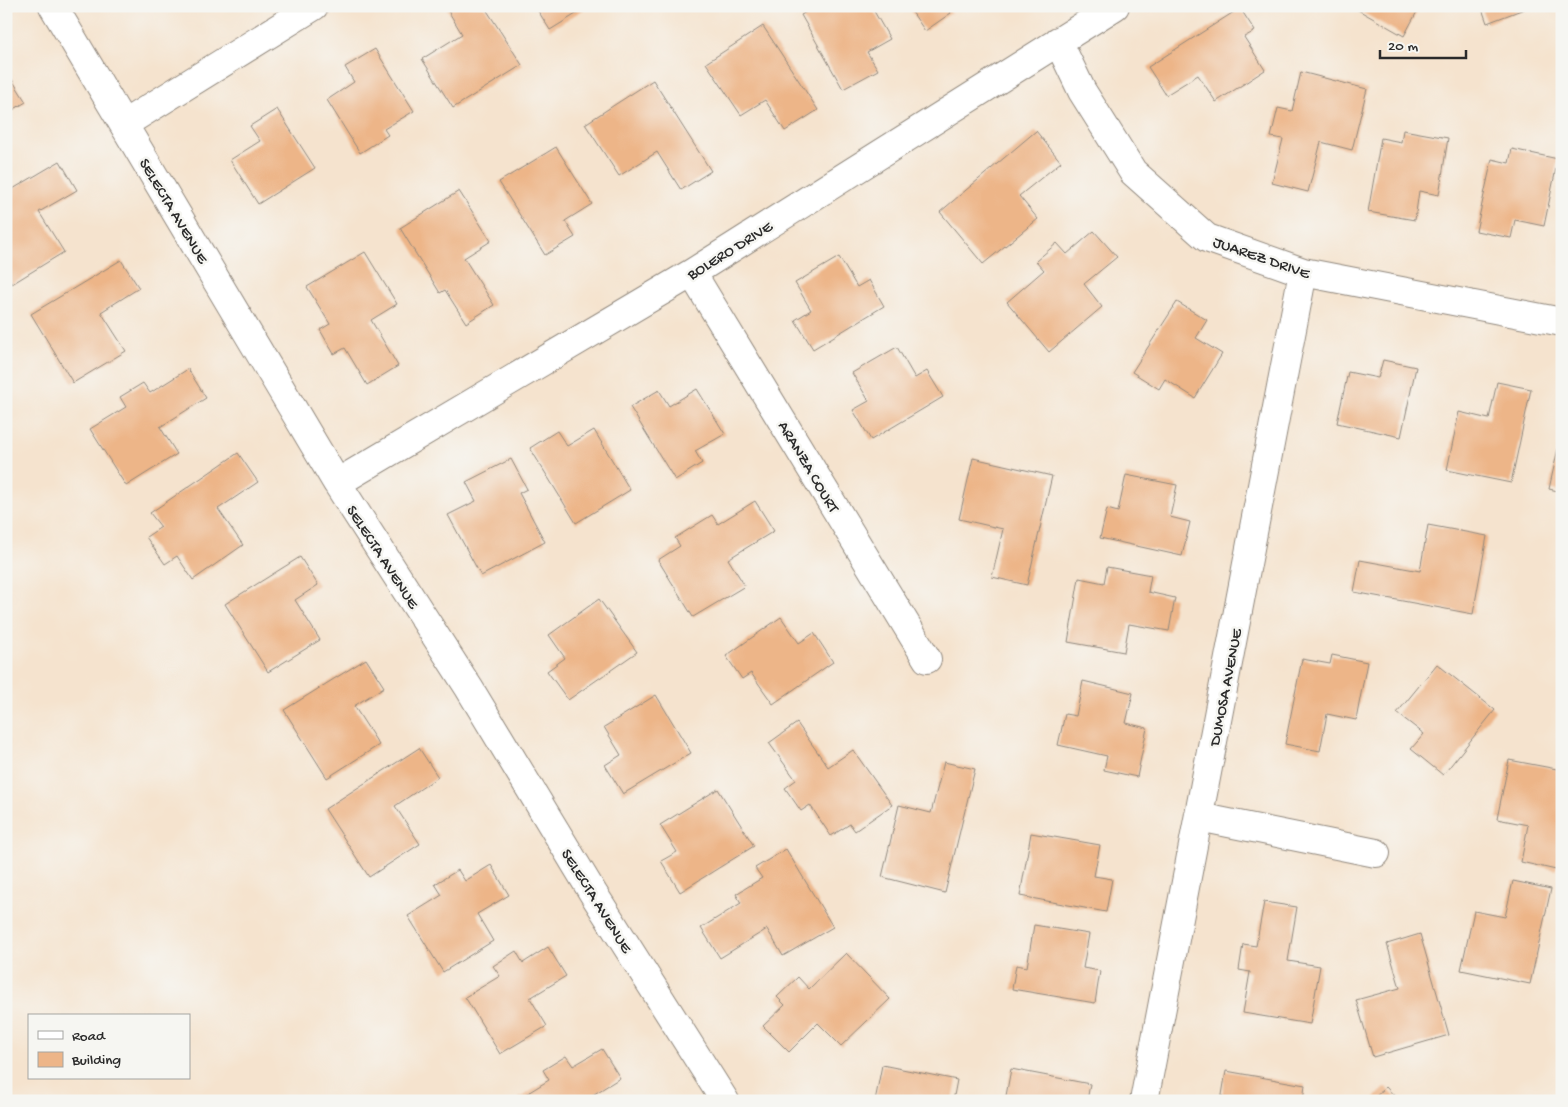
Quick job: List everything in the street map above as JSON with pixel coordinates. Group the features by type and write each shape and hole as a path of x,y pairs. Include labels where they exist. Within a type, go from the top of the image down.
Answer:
{"street":[{"name":"SELECTA AVENUE","path":"53,6 337,482 469,688 593,893 725,1101"},
{"path":"124,124 314,6"},
{"name":"BOLERO DRIVE","path":"337,482 692,273 1115,6"},
{"name":"JUAREZ DRIVE","path":"1058,41 1082,91 1133,172 1207,238 1303,272 1562,322"},
{"name":"DUMOSA AVENUE","path":"1144,1101 1303,272"},
{"name":"ARANZA COURT","path":"692,273 927,659"},
{"path":"1199,817 1376,853"}],"building":[{"path":"451,6 484,6 522,65 453,108 422,59 462,34 447,9"},
{"path":"535,6 589,6 550,30"},
{"path":"816,6 871,6 890,39 867,52 878,70 843,89 801,15"},
{"path":"908,6 946,6 951,13 925,31"},
{"path":"1351,6 1420,6 1404,36"},
{"path":"1481,6 1532,6 1487,23"},
{"path":"1240,8 1255,31 1244,37 1265,70 1216,102 1198,75 1166,95 1148,67"},
{"path":"763,26 818,110 785,131 765,100 741,115 706,63"},
{"path":"375,49 414,111 384,129 388,135 360,153 327,100 354,82 345,67"},
{"path":"6,70 26,102 6,114"},
{"path":"1301,72 1367,89 1352,150 1321,142 1308,192 1272,183 1283,139 1271,137 1278,108 1292,111"},
{"path":"653,80 711,171 681,190 657,152 619,176 585,124"},
{"path":"277,109 315,168 258,204 230,160 260,141 250,126"},
{"path":"1403,130 1448,138 1439,195 1419,191 1415,220 1368,212 1381,138 1401,142"},
{"path":"1036,131 1061,162 1019,196 1038,219 983,264 940,212"},
{"path":"556,147 592,204 565,221 575,237 545,255 499,182"},
{"path":"1512,149 1558,159 1544,226 1515,220 1511,238 1476,231 1492,159 1509,163"},
{"path":"60,161 77,190 39,212 64,252 12,284 6,275 6,193"},
{"path":"459,191 491,241 464,258 494,305 466,323 445,290 440,293 400,228"},
{"path":"1094,231 1117,257 1084,284 1102,307 1049,352 1007,302 1044,270 1036,261 1057,243 1067,254"},
{"path":"365,252 397,304 371,320 398,366 367,385 345,348 334,354 320,330 330,324 307,287"},
{"path":"839,257 857,287 869,280 884,306 813,349 795,320 811,310 795,283"},
{"path":"121,260 139,288 101,312 126,351 73,383 31,314"},
{"path":"1177,302 1207,320 1196,338 1222,354 1195,398 1165,379 1159,389 1132,372"},
{"path":"897,347 915,378 927,371 943,397 871,440 853,410 869,401 852,373"},
{"path":"1383,360 1416,367 1401,437 1337,423 1348,372 1378,378"},
{"path":"188,369 206,398 160,427 177,454 126,486 90,429 126,407 120,397 143,383 150,393"},
{"path":"1497,382 1531,389 1511,483 1447,470 1459,412 1489,419"},
{"path":"697,389 725,434 695,451 702,463 675,480 630,407 659,390 669,406"},
{"path":"594,430 630,490 576,523 530,448 557,431 567,446"},
{"path":"1562,435 1562,492 1549,489"},
{"path":"238,453 258,482 218,509 243,545 193,580 177,556 165,564 146,537 161,527 150,513"},
{"path":"973,458 1052,476 1027,585 992,577 1003,529 959,519"},
{"path":"511,459 527,489 519,493 545,542 481,576 448,515 476,501 466,482"},
{"path":"1126,475 1177,485 1170,517 1190,522 1182,556 1100,538 1107,509 1118,512"},
{"path":"755,501 774,531 728,559 745,586 693,617 658,560 680,546 675,538 712,515 718,524"},
{"path":"1428,525 1487,536 1473,614 1354,592 1360,560 1420,571"},
{"path":"300,557 318,585 295,600 320,640 268,672 225,604"},
{"path":"1107,567 1151,575 1148,592 1175,598 1169,631 1129,624 1124,652 1068,642 1079,578 1104,583"},
{"path":"599,599 637,652 568,700 547,671 565,658 549,635"},
{"path":"781,617 799,643 814,633 833,662 773,704 751,673 742,679 726,656"},
{"path":"1332,655 1367,662 1356,720 1327,714 1320,751 1285,744 1302,659 1330,664"},
{"path":"366,659 384,687 354,706 379,745 327,778 284,710"},
{"path":"1437,664 1495,710 1443,775 1411,749 1424,734 1397,713"},
{"path":"1083,681 1133,693 1126,723 1147,728 1137,777 1104,770 1107,756 1058,745 1065,714 1076,716"},
{"path":"656,695 691,753 623,794 605,765 621,755 604,727"},
{"path":"797,723 828,767 853,750 892,805 855,831 850,824 831,836 810,805 801,811 785,788 796,780 769,743"},
{"path":"419,748 438,777 395,806 420,844 369,877 325,809"},
{"path":"1509,760 1562,770 1562,842 1556,870 1521,862 1528,825 1497,819"},
{"path":"944,762 975,769 945,893 882,877 899,805 931,813"},
{"path":"718,789 754,846 680,892 661,861 677,852 660,825"},
{"path":"1031,833 1100,845 1094,876 1112,879 1106,912 1020,896"},
{"path":"786,849 833,927 783,956 767,929 720,958 701,928 741,903 736,894 762,878 755,868"},
{"path":"491,865 509,895 477,914 493,941 443,972 408,916 442,895 435,884 458,870 465,881"},
{"path":"1513,881 1551,889 1530,984 1461,970 1474,911 1505,917"},
{"path":"1264,902 1297,907 1288,961 1320,966 1310,1024 1243,1013 1250,972 1239,970 1243,944 1256,946"},
{"path":"1034,925 1089,934 1083,968 1100,971 1095,1003 1012,989 1016,965 1027,967"},
{"path":"1420,934 1449,1035 1373,1057 1356,1000 1400,988 1387,944"},
{"path":"548,947 566,976 530,998 547,1026 500,1054 465,997 500,976 493,966 516,951 523,963"},
{"path":"846,953 890,999 841,1046 818,1023 789,1052 763,1026 785,1005 777,997 798,977 809,989"},
{"path":"602,1049 620,1078 583,1101 518,1099 549,1080 543,1070 566,1056 573,1066"},
{"path":"882,1065 957,1080 953,1101 875,1101"},
{"path":"1011,1069 1090,1084 1087,1101 1005,1101"},
{"path":"1226,1071 1305,1085 1303,1101 1221,1101"},
{"path":"1386,1087 1399,1101 1371,1101"}]}
